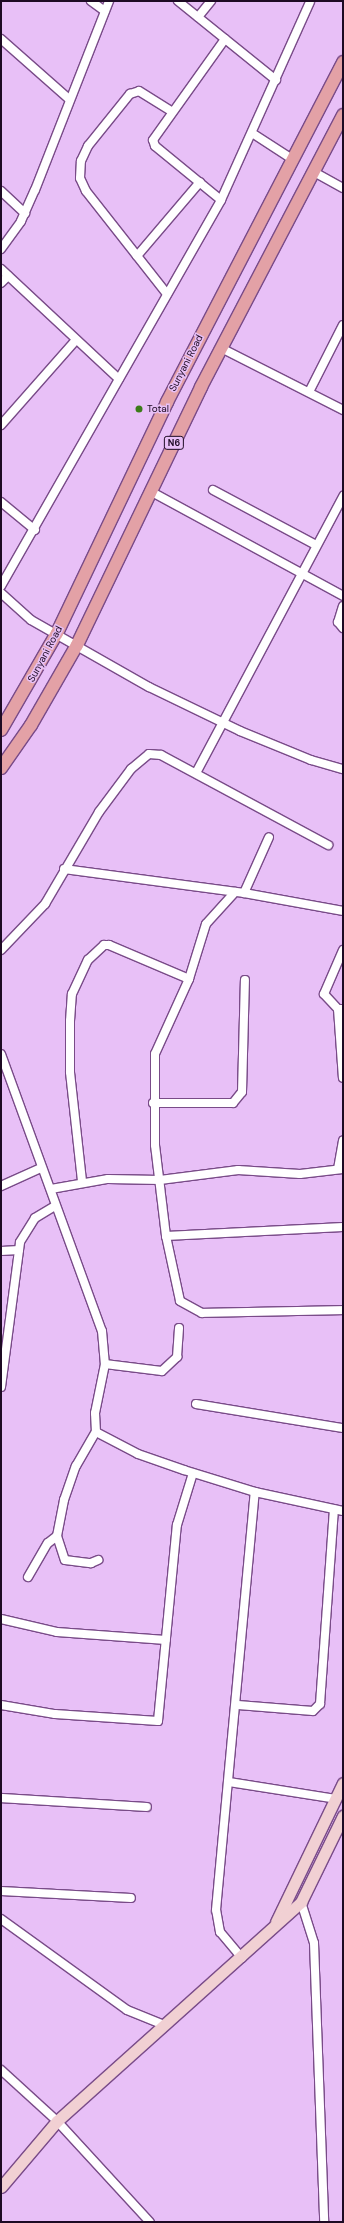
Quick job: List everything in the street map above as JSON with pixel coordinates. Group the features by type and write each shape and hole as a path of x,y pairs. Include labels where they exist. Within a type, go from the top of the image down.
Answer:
{"main road":[{"name":"Sunyani Road","path":"1,730 57,633 167,402 343,62"},
{"name":"N6","path":"1,768 76,645 150,491 343,116"}],"street":[{"path":"91,1 106,11"},
{"path":"1,249 25,212 69,99 110,1"},
{"path":"178,1 276,80"},
{"path":"198,17 211,1"},
{"path":"1,586 35,530 221,200 310,2"},
{"path":"1,39 69,99"},
{"path":"221,200 153,143 172,112 225,39"},
{"path":"167,294 86,191 80,178 81,161 88,146 130,94 139,91 172,112"},
{"path":"252,133 292,159"},
{"path":"314,172 343,188"},
{"path":"137,256 200,182"},
{"path":"1,191 25,212"},
{"path":"1,269 75,341 119,379"},
{"path":"1,283 8,276"},
{"path":"309,392 343,325"},
{"path":"1,425 75,341"},
{"path":"222,349 343,410"},
{"path":"213,490 316,545"},
{"path":"150,491 300,574 343,596"},
{"path":"196,773 300,574 343,496"},
{"path":"1,502 35,530"},
{"path":"1,595 31,620 57,633 149,687 222,723 311,760 343,769"},
{"path":"343,606 338,622 343,628"},
{"path":"1,950 45,904 64,869 99,812 142,757 156,753 196,773 328,845"},
{"path":"244,893 270,837"},
{"path":"64,869 244,893 343,911"},
{"path":"235,892 206,924 189,979 156,1054 153,1102 160,1180 166,1236 180,1301 192,1311 343,1310"},
{"path":"82,1181 70,1072 70,1021 72,994 88,960 104,944 189,979"},
{"path":"343,950 324,994 340,1009 343,1078"},
{"path":"153,1102 233,1103 242,1092 245,980"},
{"path":"1,1054 41,1168 51,1189 56,1206 96,1308 105,1364 95,1413 96,1432 76,1466 64,1500 57,1536 65,1560 91,1564 98,1560"},
{"path":"51,1189 82,1181 160,1180 238,1170 300,1174 341,1169 343,1140"},
{"path":"1,1186 41,1168"},
{"path":"1,1387 19,1250 24,1231 35,1218 56,1206"},
{"path":"166,1236 343,1227"},
{"path":"1,1251 19,1250"},
{"path":"105,1364 162,1371 177,1357 179,1328"},
{"path":"196,1404 343,1428"},
{"path":"96,1432 138,1454 193,1473 255,1492 343,1511"},
{"path":"1,1705 55,1714 158,1721 180,1506 193,1473"},
{"path":"242,1958 220,1932 217,1922 229,1782 238,1705 255,1492"},
{"path":"238,1705 313,1711 320,1704 334,1510"},
{"path":"28,1577 48,1543 57,1536"},
{"path":"1,1619 57,1632 166,1640"},
{"path":"229,1782 336,1799"},
{"path":"275,1924 343,1783"},
{"path":"1,1798 147,1807"},
{"path":"1,2187 57,2121 164,2025 242,1958 275,1924 301,1902 343,1816"},
{"path":"1,1891 131,1898"},
{"path":"301,1902 314,1943 324,2222"},
{"path":"1,1919 127,2010 164,2025"},
{"path":"1,2070 57,2121 150,2222"}],"place":[{"name":"Total","path":"139,409"}]}
